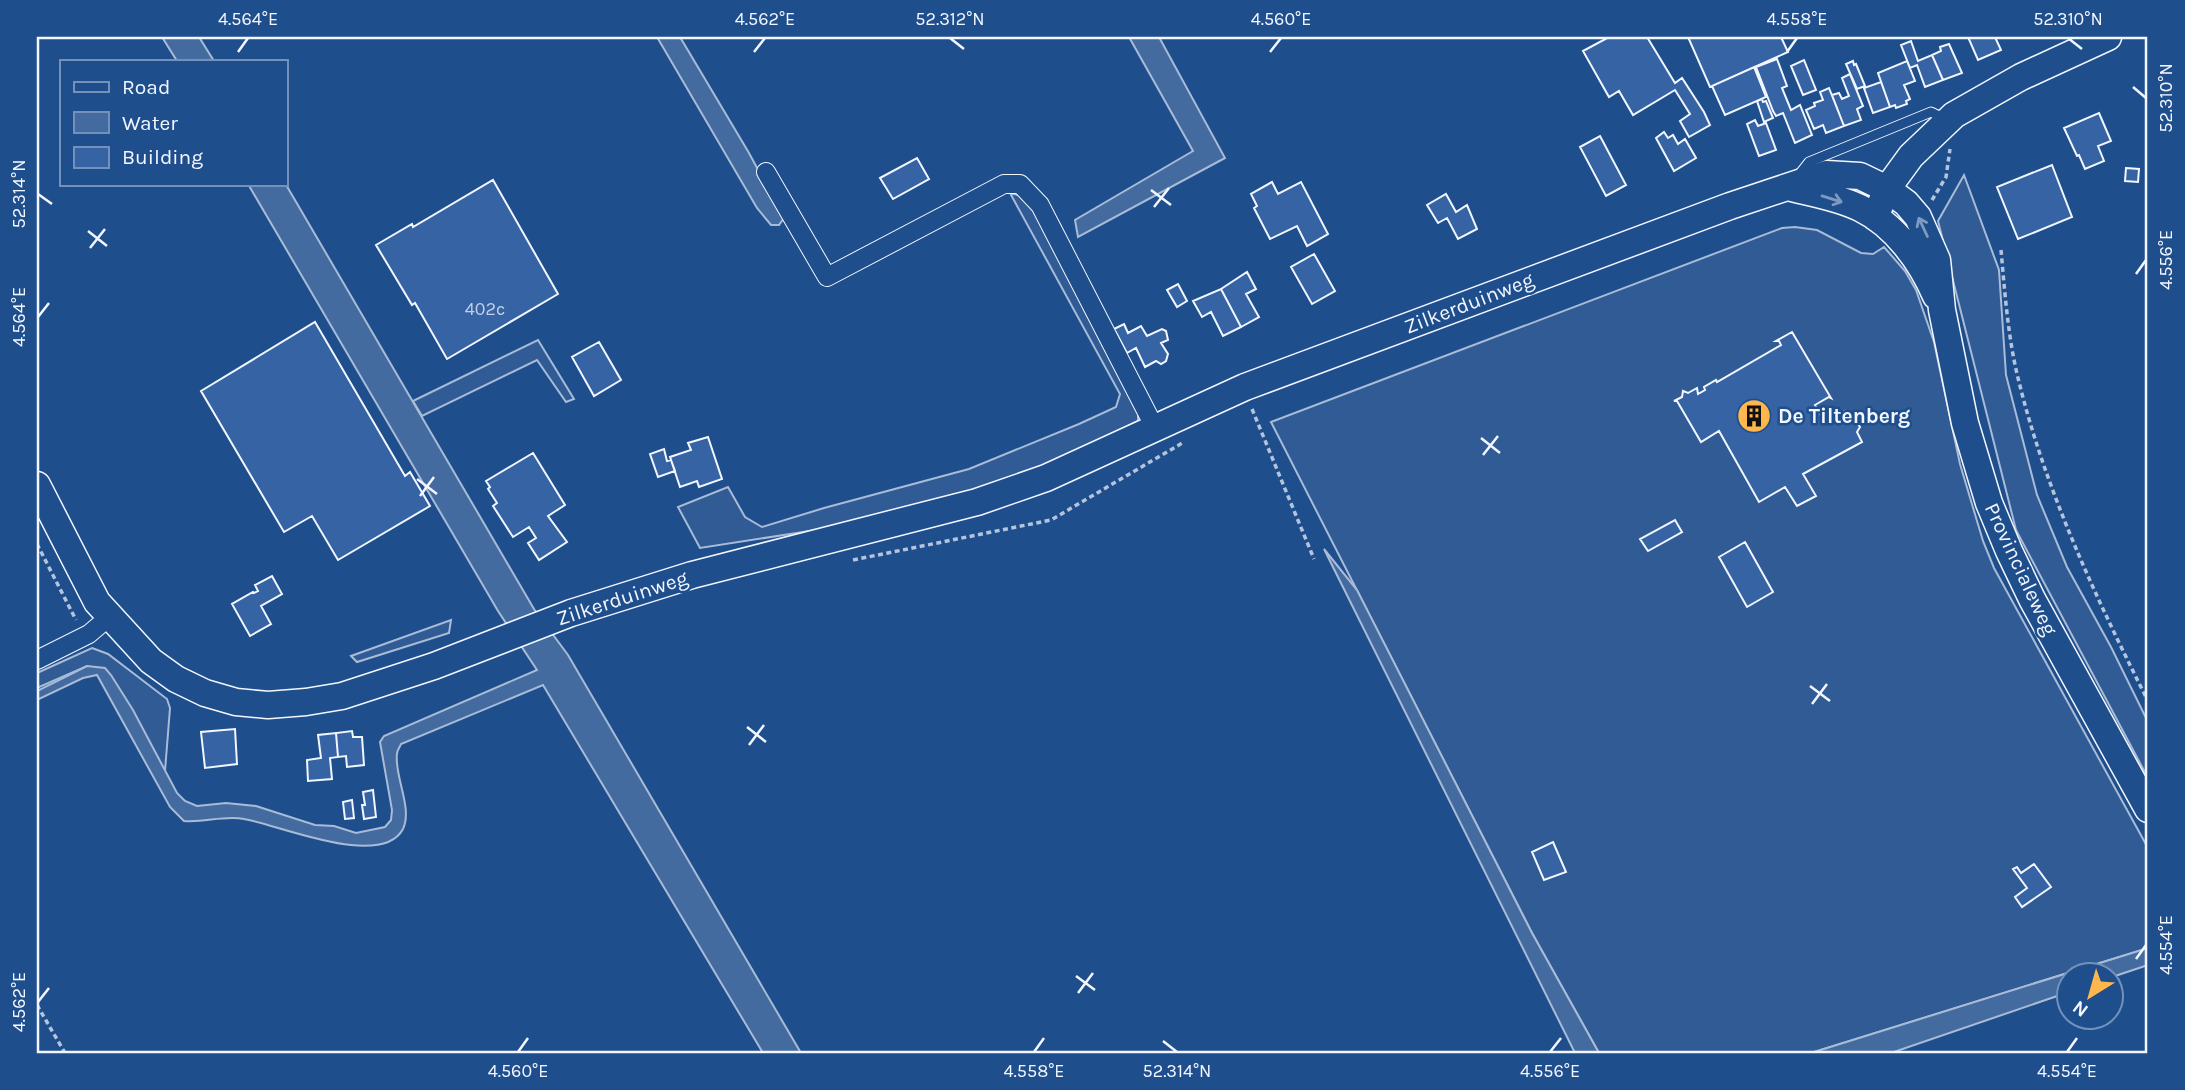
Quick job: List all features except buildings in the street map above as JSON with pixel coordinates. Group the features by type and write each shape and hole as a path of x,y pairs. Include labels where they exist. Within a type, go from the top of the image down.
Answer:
{"main road":[{"path":"1787,187 1851,204 1875,216 1894,193 1911,156 1954,115 2021,76 2108,37"},
{"name":"Zilkerduinweg","path":"37,485 97,602 151,662 176,679 205,693 236,702 268,705 306,702 362,691 550,621 692,575 977,502 1045,478 1156,430 1245,387 1730,206 1826,174 1860,176 1894,193"},
{"name":"Provincialeweg","path":"1894,193 1918,217 1937,260 1942,310 1965,423 1976,463 2009,551 2038,610 2148,809"},
{"name":"Provincialeweg","path":"1875,216 1896,235 1919,263 1942,310"}],"street":[{"path":"766,172 827,277 1004,184 1020,184 1040,205 1156,430"},
{"path":"37,660 89,634 109,617"}],"lane":[{"name":"Zilkerduinweg","path":"1787,187 1809,162 1931,112 1949,122"}],"path":[{"path":"2001,250 2005,297 2018,380 2049,482 2120,645 2148,701"},
{"path":"1245,387 1314,559"},
{"path":"37,544 76,621 89,634"},
{"path":"37,1005 65,1053"}],"shaded area":[{"path":"1964,175 1999,270 2006,375 2037,495 2067,567 2148,722 2148,778 2016,530 1938,221"},
{"path":"1010,193 1027,197 1138,405 1138,421 1032,472 953,497 816,530 700,548 678,507 728,487 745,517 762,527 969,469 1116,407 1120,394"},
{"path":"1782,228 1817,230 1861,253 1873,254 1884,247 1905,271 1916,290 1934,342 1960,464 1994,568 2148,848 2148,948 2109,960 2056,960 2056,977 1811,1053 1599,1053 1532,933 1271,422"},
{"path":"538,340 574,399 566,402 537,360 422,416 413,401"},
{"path":"451,620 449,633 357,662 351,656"},
{"path":"92,648 108,654 167,699 170,708 165,771 108,672 87,666 37,688 37,673"}],"water":[{"path":"162,37 199,37 213,60 176,60"},
{"path":"657,37 680,37 784,218 779,225 771,225 757,208"},
{"path":"1129,37 1159,37 1225,158 1078,237 1075,220 1193,151"},
{"path":"249,186 287,186 534,609 568,655 801,1053 763,1053 543,685 401,744 397,763 406,812 403,829 391,841 374,845 328,841 236,818 184,821 170,807 97,675 83,678 37,700 37,691 87,666 105,668 133,710 177,793 185,801 197,806 226,803 256,806 315,825 334,826 356,833 385,827 391,820 392,810 380,742 384,736 537,670 498,611"},
{"path":"1324,549 1357,590 1532,933 1599,1053 1575,1053"},
{"path":"2148,948 2148,965 2126,972 2126,960 2109,960"},
{"path":"2056,977 2056,996 1891,1053 1811,1053"}],"place":[{"name":"De Tiltenberg","path":"1754,416"}]}
